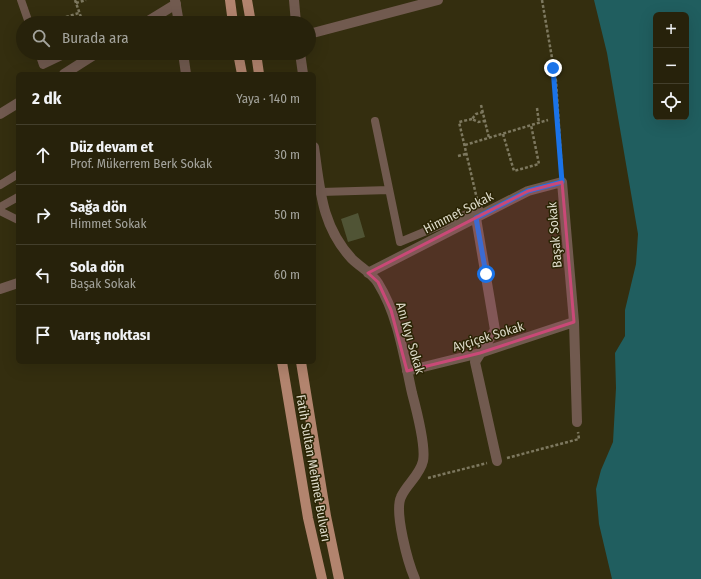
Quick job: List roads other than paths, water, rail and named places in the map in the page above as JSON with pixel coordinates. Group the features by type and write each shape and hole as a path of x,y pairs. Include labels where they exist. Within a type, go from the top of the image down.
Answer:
{"main road":[{"path":"230,0 233,16"},
{"path":"247,0 250,16"},
{"path":"239,60 242,72"},
{"path":"257,60 259,72"},
{"name":"Fatih Sultan Mehmet Bulvarı","path":"282,364 308,518 322,579"},
{"name":"Fatih Sultan Mehmet Bulvarı","path":"302,364 326,516 339,579"}],"street":[{"path":"294,0 295,16"},
{"path":"316,32 438,0"},
{"path":"155,16 175,2 178,16"},
{"path":"67,72 86,60"},
{"path":"184,60 186,72"},
{"path":"301,60 303,72"},
{"path":"0,114 16,104"},
{"name":"Anı Kıyı Sokak","path":"316,160 323,209 332,232 352,259 378,282 391,310 407,371 420,431 423,461 412,483 400,498 398,516 415,579"},
{"name":"Himmet Sokak","path":"368,273 478,213 528,191 562,182"},
{"name":"Başak Sokak","path":"562,182 574,322 577,422"},
{"path":"478,213 495,330 475,362 497,461"},
{"path":"0,289 16,283"},
{"name":"Ayçiçek Sokak","path":"407,371 480,353 574,322"}],"lane":[{"path":"21,0 27,16"},
{"path":"41,60 43,65 53,60"},
{"path":"375,121 400,242 478,213"},
{"path":"0,185 16,175"},
{"path":"321,192 389,190"},
{"path":"0,207 16,198"},
{"path":"0,211 16,219"}],"water":[{"path":"594,0 701,0 701,579 612,579 599,524 596,489 601,470 613,442 616,388 615,353 625,336 625,310 636,264 638,234 607,53"}]}
